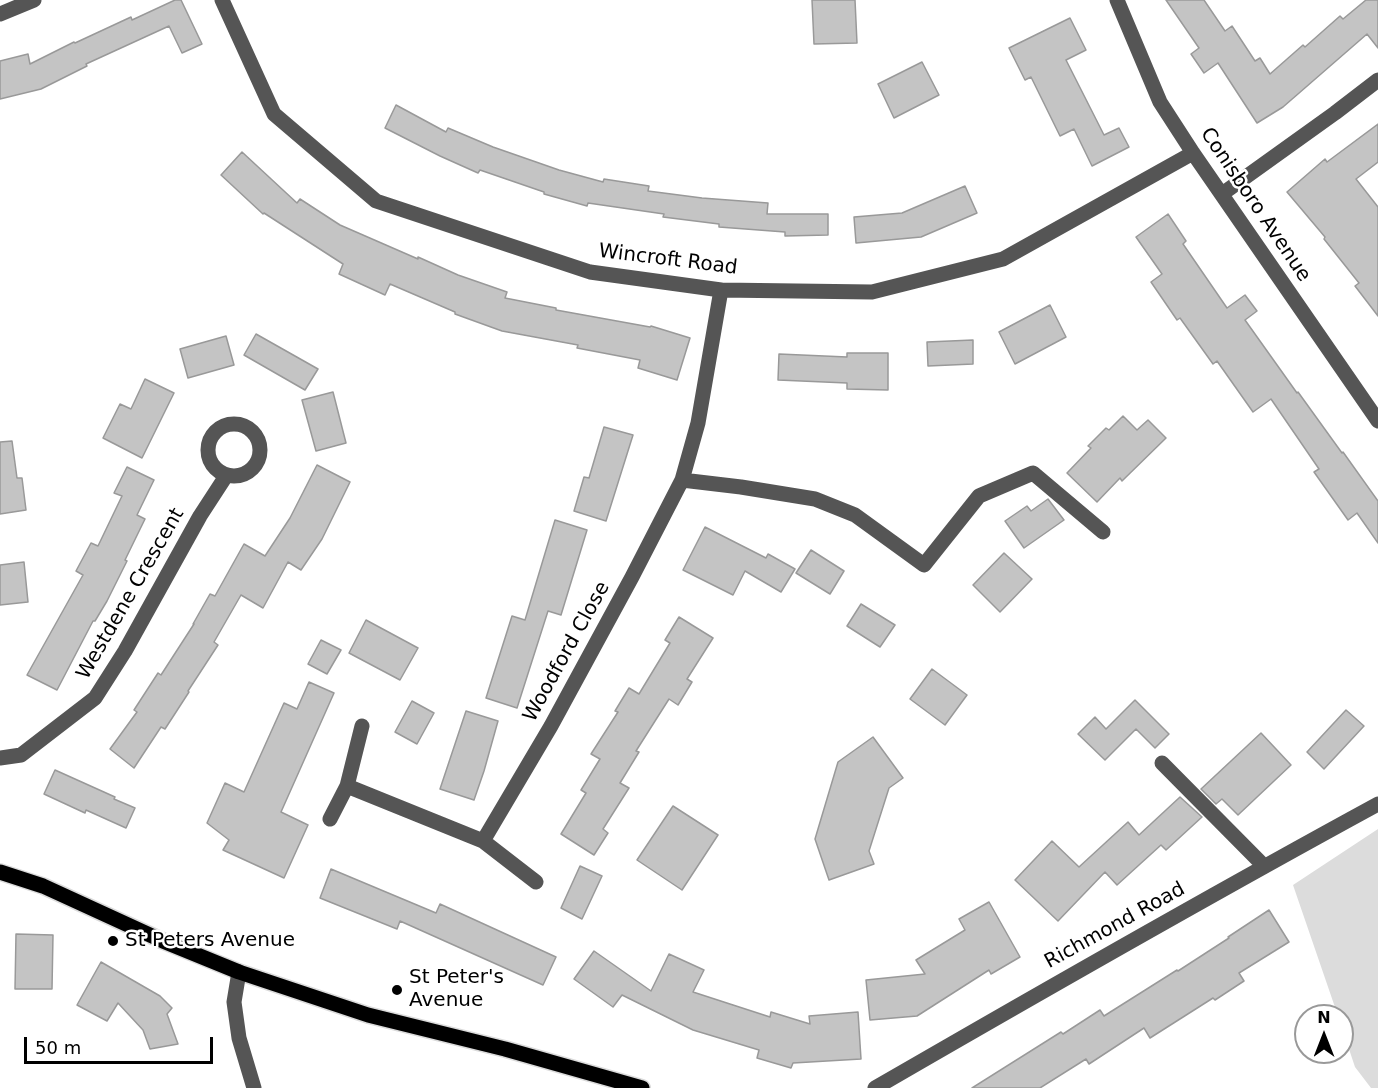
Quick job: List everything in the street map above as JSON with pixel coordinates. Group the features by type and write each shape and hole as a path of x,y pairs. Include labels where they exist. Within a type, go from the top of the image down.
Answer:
{"main road":[{"path":"0,872 43,886 163,941 239,972 368,1015 505,1049 642,1088"}],"street":[{"path":"0,14 34,0"},
{"name":"Wincroft Road","path":"222,0 274,114 376,201 590,272 720,290 872,292 1003,259 1193,153"},
{"name":"Conisboro Avenue","path":"1117,0 1160,102 1378,422"},
{"path":"1222,194 1378,80"},
{"name":"Woodford Close","path":"483,841 551,726 682,480 698,423 720,290"},
{"path":"682,480 814,499 855,515 924,565 979,496 1033,473 1103,532"},
{"name":"Westdene Crescent","path":"0,758 21,755 95,698 125,651 200,516 226,476"},
{"path":"330,819 347,786 362,726"},
{"path":"1162,763 1264,866"},
{"path":"347,786 483,841 536,882"},
{"name":"Richmond Road","path":"874,1088 1073,973 1378,804"},
{"path":"239,972 234,1002 239,1038 254,1088"}],"shaded area":[{"path":"1378,829 1378,1088 1371,1088 1355,1067 1354,1004 1334,1004 1293,885"}],"building":[{"path":"175,0 181,0 202,44 182,53 169,26 86,64 87,66 41,89 0,99 0,61 28,54 30,64 74,42 131,17 132,20"},
{"path":"812,0 855,0 857,43 814,44"},
{"path":"1166,0 1204,0 1225,31 1232,26 1255,61 1260,58 1270,74 1340,16 1343,19 1366,0 1378,0 1378,48 1367,34 1283,107 1257,123 1218,63 1204,73 1191,54 1199,48"},
{"path":"1070,18 1086,50 1066,60 1104,135 1119,128 1129,147 1092,166 1074,129 1060,136 1031,77 1025,80 1009,48"},
{"path":"922,62 939,95 894,118 878,84"},
{"path":"396,105 446,132 448,128 493,147 559,170 603,182 604,179 649,186 648,191 702,198 768,203 767,214 828,214 828,235 785,236 785,232 719,227 719,224 663,217 664,214 588,203 587,206 544,194 544,192 480,170 478,173 385,128"},
{"path":"1378,124 1378,162 1356,179 1378,207 1378,316 1355,286 1359,283 1324,239 1325,237 1287,192 1325,159 1327,162"},
{"path":"242,152 297,203 300,199 340,225 418,259 418,257 458,275 507,292 505,298 556,308 556,310 651,326 690,338 677,380 638,368 640,360 577,348 578,345 502,331 455,314 455,312 390,284 385,295 339,274 343,264 263,214 221,175"},
{"path":"965,186 977,213 921,237 856,243 854,217 902,213"},
{"path":"1168,214 1186,241 1183,244 1227,308 1245,295 1257,311 1245,320 1378,501 1378,543 1357,513 1348,520 1314,472 1319,469 1271,399 1253,412 1217,361 1213,364 1180,318 1177,320 1151,282 1162,274 1136,237"},
{"path":"1050,305 1066,337 1015,364 999,332"},
{"path":"256,334 318,369 305,390 244,355"},
{"path":"226,336 234,365 188,378 180,349"},
{"path":"973,340 973,364 928,366 927,342"},
{"path":"847,353 888,353 888,390 847,389 847,383 778,380 779,354 847,357"},
{"path":"145,379 174,393 142,458 103,438 120,404 131,409"},
{"path":"333,392 346,443 316,451 302,400"},
{"path":"1123,416 1137,430 1148,420 1166,438 1122,481 1120,478 1097,502 1067,473 1091,448 1088,446 1106,428 1109,430"},
{"path":"604,427 633,435 606,521 574,511 584,477 589,478"},
{"path":"12,441 17,478 22,478 26,510 0,514 0,442"},
{"path":"317,465 350,482 322,539 301,570 288,562 263,608 241,595 214,642 218,645 189,692 165,729 161,727 134,768 110,749 137,712 134,710 158,673 161,675 194,624 210,594 215,596 244,544 265,556 290,518"},
{"path":"127,467 154,480 137,515 145,519 107,601 93,621 57,690 27,675 83,575 76,571 91,543 98,546 122,496 114,493"},
{"path":"1048,499 1064,520 1024,548 1005,521 1027,506 1031,511"},
{"path":"555,520 587,530 561,615 548,611 517,708 486,698 512,616 525,620"},
{"path":"705,527 766,558 768,554 795,569 781,592 745,571 733,595 683,570"},
{"path":"811,550 844,571 830,594 796,573"},
{"path":"1004,553 1032,579 1000,612 973,585"},
{"path":"24,562 28,602 0,605 0,565"},
{"path":"861,604 895,625 880,647 847,626"},
{"path":"679,617 713,638 687,679 692,682 678,705 669,699 636,751 639,752 620,783 629,788 603,829 608,833 594,855 561,834 586,793 581,790 600,759 591,754 618,712 615,711 629,688 639,694 670,643 665,640"},
{"path":"366,620 418,648 400,680 349,653"},
{"path":"321,640 341,650 327,674 308,664"},
{"path":"932,669 967,695 945,725 910,699"},
{"path":"309,682 334,693 281,812 308,825 284,878 223,850 229,840 207,823 225,783 244,792 284,703 297,709"},
{"path":"1135,700 1169,734 1155,748 1136,729 1105,760 1078,734 1095,717 1106,729"},
{"path":"412,701 434,713 417,744 395,732"},
{"path":"1346,710 1364,726 1324,769 1307,752"},
{"path":"466,711 498,721 474,800 440,789"},
{"path":"1261,733 1291,765 1238,815 1222,799 1216,804 1201,789"},
{"path":"873,737 903,778 889,788 869,851 874,864 829,880 815,839 838,762"},
{"path":"55,770 135,808 126,828 86,810 85,813 44,794"},
{"path":"1180,797 1202,817 1166,850 1161,845 1117,885 1105,872 1058,921 1015,880 1052,841 1079,867 1128,822 1139,835"},
{"path":"673,806 718,835 682,890 637,860"},
{"path":"580,866 602,876 582,919 561,908"},
{"path":"331,869 436,913 440,904 556,957 543,985 400,921 397,929 320,898"},
{"path":"989,902 1020,957 991,974 989,970 917,1016 870,1020 866,980 925,974 916,960 965,930 959,919"},
{"path":"1269,910 1289,942 1239,973 1244,981 1215,1000 1213,998 1150,1038 1144,1028 1089,1064 1086,1059 1040,1088 972,1088 1100,1010 1104,1016 1178,971"},
{"path":"16,934 53,935 52,989 15,989"},
{"path":"594,951 651,991 669,954 704,970 693,992 770,1017 771,1012 810,1024 809,1016 858,1012 861,1059 793,1063 791,1068 757,1058 759,1050 693,1030 622,995 613,1007 574,979"},
{"path":"101,962 160,996 172,1008 167,1014 178,1044 150,1049 143,1030 118,1003 107,1021 77,1005"}],"place":[{"name":"St Peters Avenue","path":"113,941"},
{"name":"St Peter's Avenue","path":"397,990"}]}
